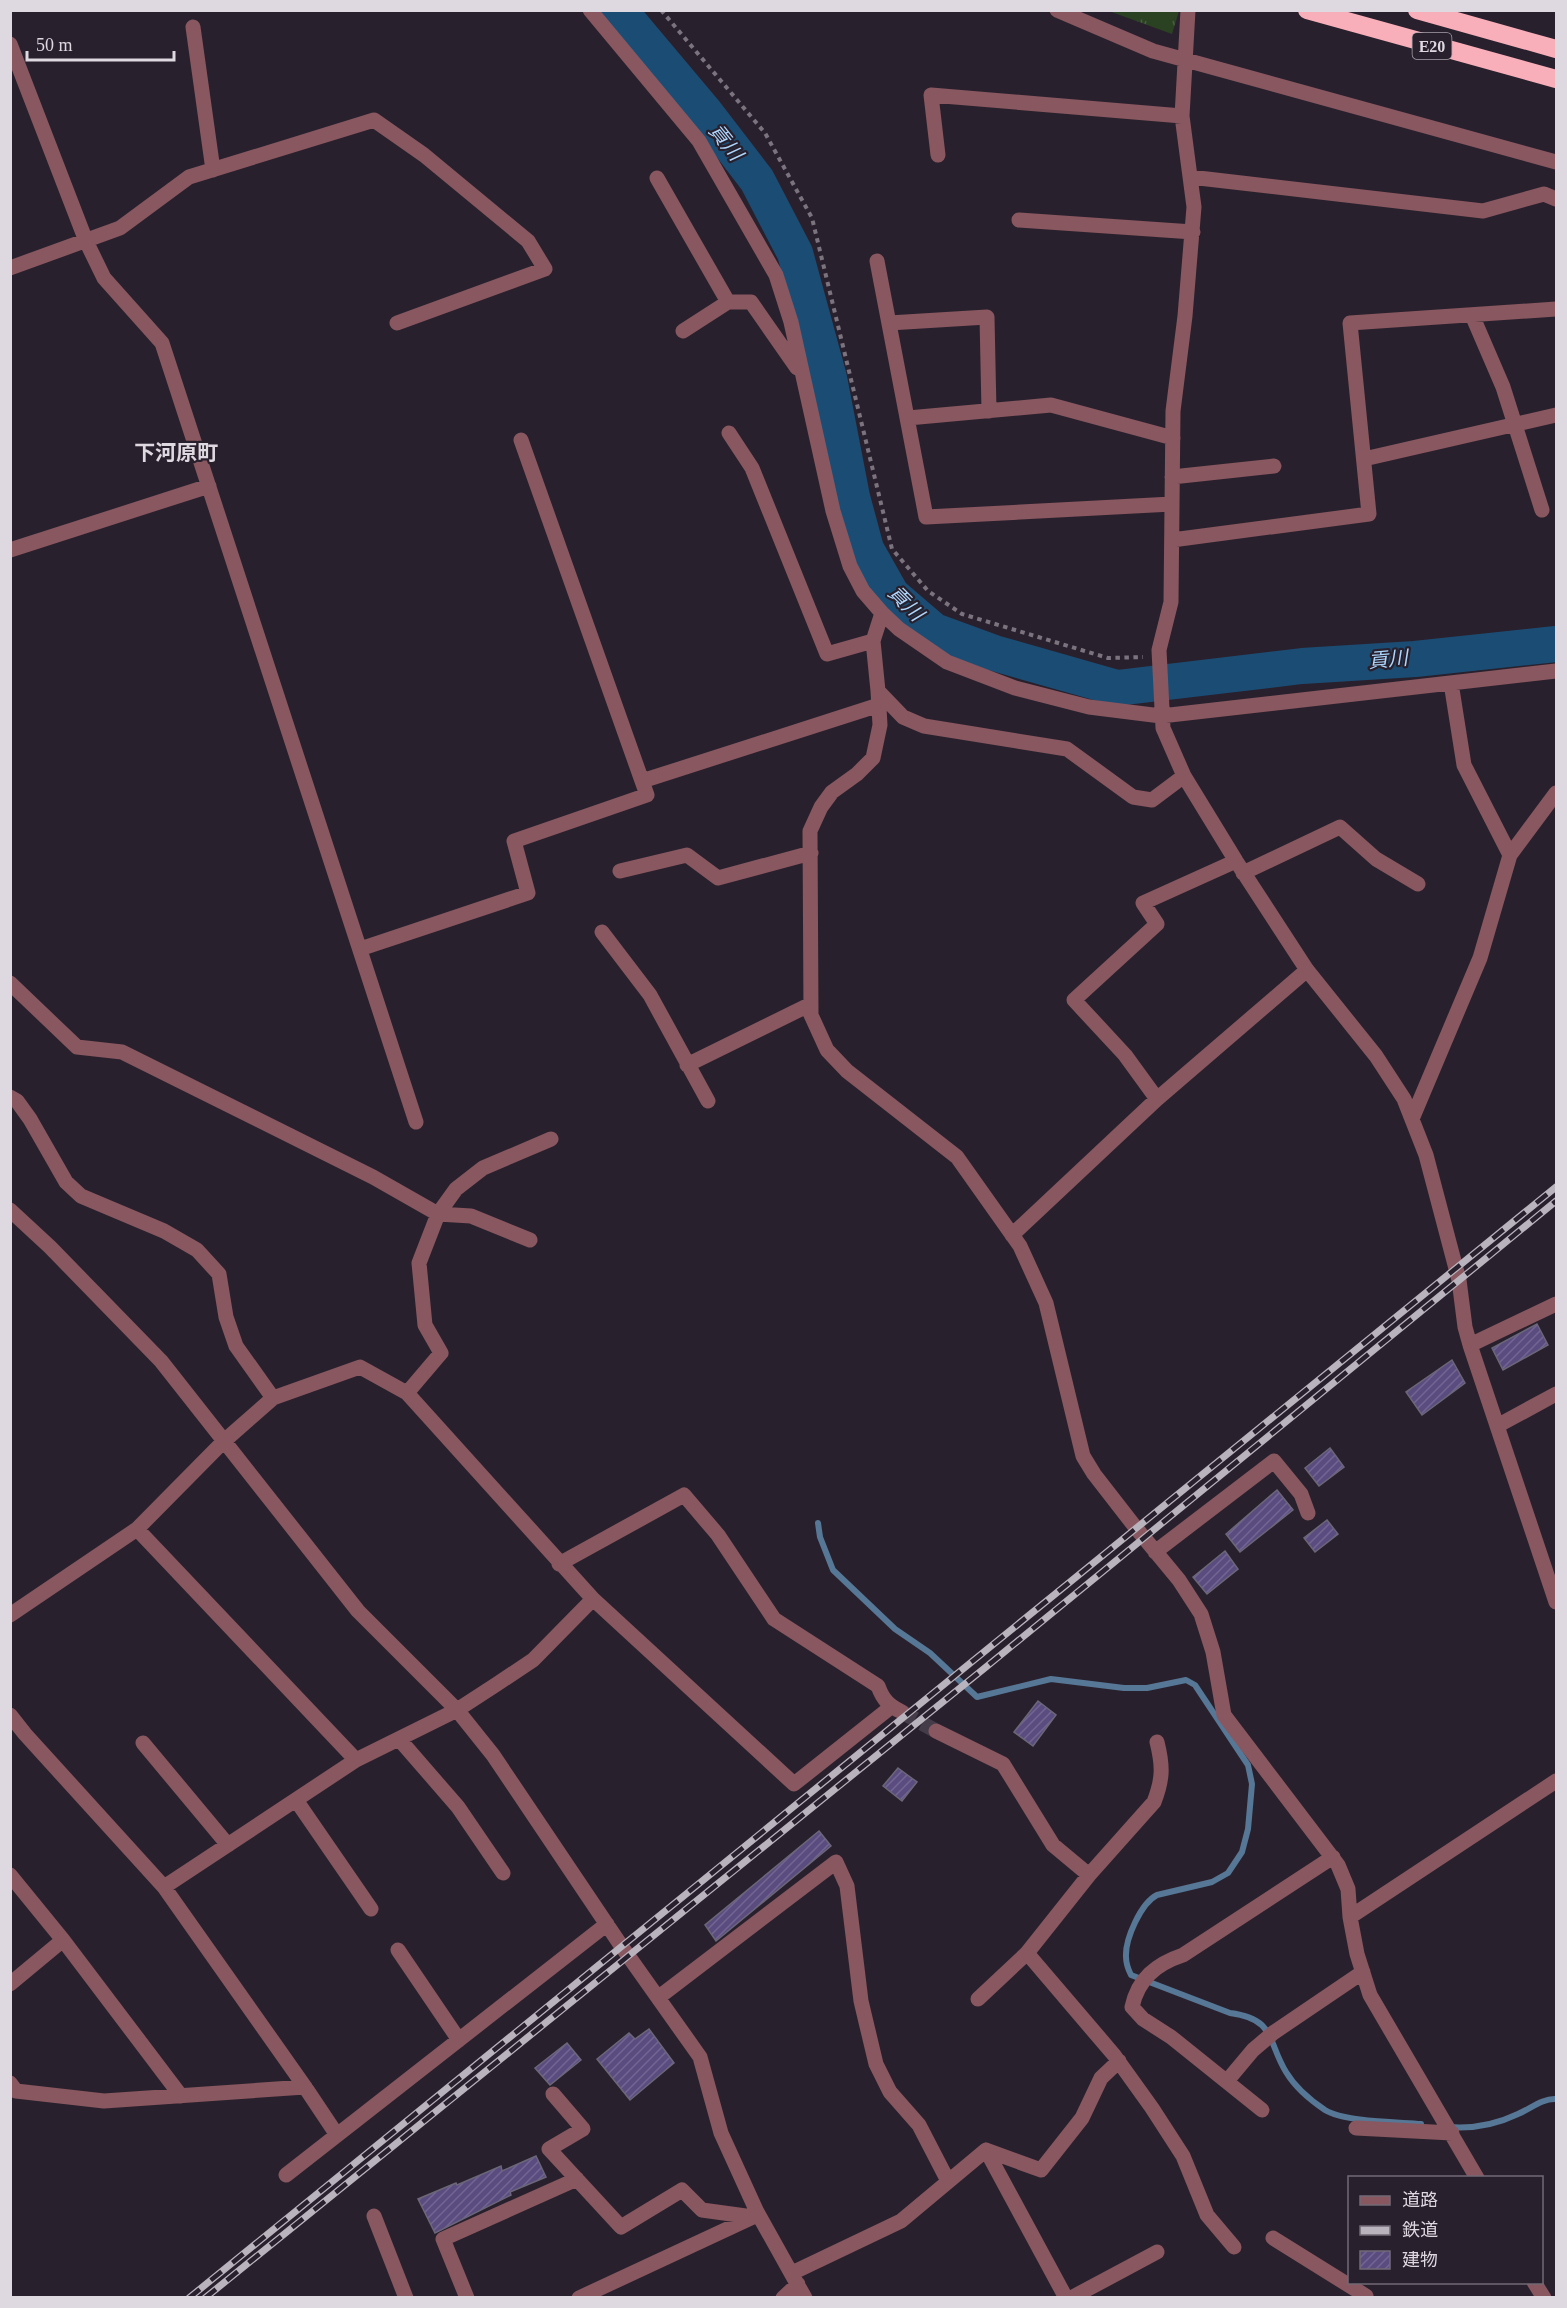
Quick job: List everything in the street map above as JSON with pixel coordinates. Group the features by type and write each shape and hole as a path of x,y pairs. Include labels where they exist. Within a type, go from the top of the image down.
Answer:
{"highway":[{"name":"E20","path":"1308,10 1557,80"},
{"name":"E20","path":"1417,10 1557,49"}],"street":[{"path":"590,10 699,141 776,275 791,322 833,511 850,566 863,591 899,629 947,662 1015,688 1089,707 1161,711 1557,671"},
{"path":"1057,10 1153,51 1557,162"},
{"path":"1188,10 1182,116 1194,207 1185,316 1173,411 1171,602 1159,650 1161,711 1166,736 1184,776 1307,970 1376,1056 1404,1099 1426,1155 1456,1268 1470,1345 1557,1602"},
{"path":"193,27 213,170"},
{"path":"10,44 15,70 86,241 104,278 162,343 416,1122"},
{"path":"938,155 931,95 1182,116"},
{"path":"10,268 120,228 189,177 374,120 424,155 528,242 545,269 397,323"},
{"path":"1190,177 1483,211 1544,194 1557,199"},
{"path":"657,178 728,302"},
{"path":"1019,220 1193,232"},
{"path":"877,261 926,516 1172,504"},
{"path":"683,331 728,302 751,302 802,375"},
{"path":"1172,540 1369,514 1350,323 1557,309"},
{"path":"1472,315 1503,387 1542,510"},
{"path":"889,322 987,317 989,411"},
{"path":"908,418 1051,405 1173,438"},
{"path":"1364,459 1557,415"},
{"path":"729,433 752,468 827,654 873,641"},
{"path":"360,949 528,893 514,841 647,795 521,440"},
{"path":"1172,477 1274,466"},
{"path":"10,550 209,486"},
{"path":"882,613 873,641 880,725 873,758 857,774 832,792 821,807 810,831 811,1015 827,1050 847,1071 957,1157 1020,1246 1046,1304 1083,1456 1155,1552 1179,1580 1201,1614 1213,1652 1224,1715 1333,1857 1348,1889 1350,1917 1370,1995 1475,2176"},
{"path":"1451,683 1464,765 1510,855"},
{"path":"642,782 879,698"},
{"path":"879,698 903,717 924,726 1067,749 1133,797 1152,800 1184,776"},
{"path":"1412,1119 1480,958 1510,855 1557,793"},
{"path":"1156,1099 1125,1055 1074,1000 1157,924 1143,903 1340,827 1376,859 1418,884"},
{"path":"620,871 687,855 718,878 811,853"},
{"path":"602,932 650,995 708,1101"},
{"path":"1012,1235 1156,1099 1307,970"},
{"path":"10,983 76,1047 122,1052 373,1177 438,1214 471,1216 530,1240"},
{"path":"687,1065 811,1004"},
{"path":"10,1097 17,1101 30,1119 66,1182 81,1196 164,1231 197,1250 219,1274 226,1317 236,1346 273,1398"},
{"path":"407,1393 441,1353 425,1325 419,1263 438,1214 456,1190 483,1168 551,1139"},
{"path":"10,1210 50,1247 161,1361 358,1611 458,1710 493,1755 700,2057 721,2133 755,2214 805,2298"},
{"path":"1470,1345 1557,1304"},
{"path":"10,1615 136,1529 223,1442 273,1398 360,1367 407,1393 559,1564 593,1599 794,1784 897,1709 883,1698 878,1686 774,1619 718,1536 684,1495 559,1564"},
{"path":"1497,1426 1557,1394"},
{"path":"1155,1552 1274,1461 1301,1494 1308,1513"},
{"path":"136,1529 356,1760"},
{"path":"164,1887 356,1760 458,1710 533,1660 593,1599"},
{"path":"10,1715 164,1887 337,2135"},
{"path":"936,1731 1003,1764 1053,1845 1089,1875"},
{"path":"399,1739 458,1807 502,1873"},
{"path":"978,1999 1027,1953 1089,1875 1154,1802 1163,1767 1157,1742"},
{"path":"143,1743 228,1845"},
{"path":"1350,1917 1557,1781"},
{"path":"296,1800 371,1909"},
{"path":"1262,2110 1171,2037 1143,2019 1132,2007 1135,1994 1141,1981 1167,1961 1183,1955 1333,1857"},
{"path":"659,1997 836,1862 847,1886 861,2001 876,2064 890,2092 919,2125 948,2181"},
{"path":"10,1875 63,1940 181,2096"},
{"path":"286,2175 607,1924"},
{"path":"10,1984 63,1940"},
{"path":"398,1950 459,2040"},
{"path":"1027,1953 1119,2061 1183,2156 1208,2215 1234,2247"},
{"path":"1227,2081 1253,2050 1273,2033 1363,1972"},
{"path":"986,2150 1041,2170 1082,2118 1101,2078 1119,2061"},
{"path":"10,2083 16,2091 104,2101 305,2087"},
{"path":"553,2094 583,2129 549,2149 621,2227 682,2190 702,2210 755,2214"},
{"path":"1356,2128 1452,2133"},
{"path":"783,2298 795,2278 901,2221 986,2150"},
{"path":"986,2150 1066,2298"},
{"path":"467,2298 443,2240 577,2179"},
{"path":"579,2298 755,2214"},
{"path":"374,2216 406,2298"},
{"path":"1273,2238 1366,2296 1365,2298"},
{"path":"1071,2298 1157,2253"},
{"path":"1535,2284 1544,2298"}],"path":[{"path":"661,10 765,133 812,218 892,549 928,591 962,614 1108,658 1159,656"}],"green space":[{"path":"1109,11 1179,11 1172,34"}],"building":[{"path":"1537,1324 1548,1345 1503,1370 1492,1348"},
{"path":"1452,1360 1465,1383 1422,1415 1406,1392"},
{"path":"1330,1448 1344,1467 1319,1486 1305,1468"},
{"path":"1277,1490 1293,1510 1240,1552 1226,1534"},
{"path":"1327,1520 1338,1534 1315,1552 1304,1538"},
{"path":"1225,1551 1238,1569 1207,1594 1193,1577"},
{"path":"1038,1701 1056,1715 1033,1746 1014,1732"},
{"path":"898,1768 917,1782 902,1801 883,1786"},
{"path":"819,1831 831,1846 716,1941 705,1925"},
{"path":"649,2029 674,2063 630,2100 597,2059 629,2033 635,2039"},
{"path":"567,2043 581,2060 550,2085 535,2068"},
{"path":"536,2156 546,2177 510,2192 511,2195 435,2233 418,2199 501,2166 502,2171"}],"waterway":[{"name":"貢川","path":"619,10 704,111 757,180 795,253 829,378 852,497 866,549 892,595 934,631 994,653 1117,688 1302,666 1415,659 1556,644"},
{"path":"818,1523 820,1537 833,1570 895,1629 930,1653 977,1697 1051,1679 1124,1688 1147,1688 1186,1680 1195,1685 1248,1765 1252,1784 1248,1829 1242,1852 1228,1873 1212,1882 1157,1895 1145,1906 1135,1922 1126,1949 1126,1962 1131,1975 1230,2013 1255,2020 1268,2033 1290,2078 1303,2093 1325,2110 1357,2119 1421,2124"},
{"path":"1449,2127 1476,2127 1493,2123 1523,2112 1541,2102 1556,2099"}],"tunnel":[{"path":"902,1712 936,1731"}],"railway":[{"path":"189,2298 1556,1187"},
{"path":"205,2298 986,1667 1556,1201"}],"district":[{"name":"下河原町","path":"176,453"}]}
